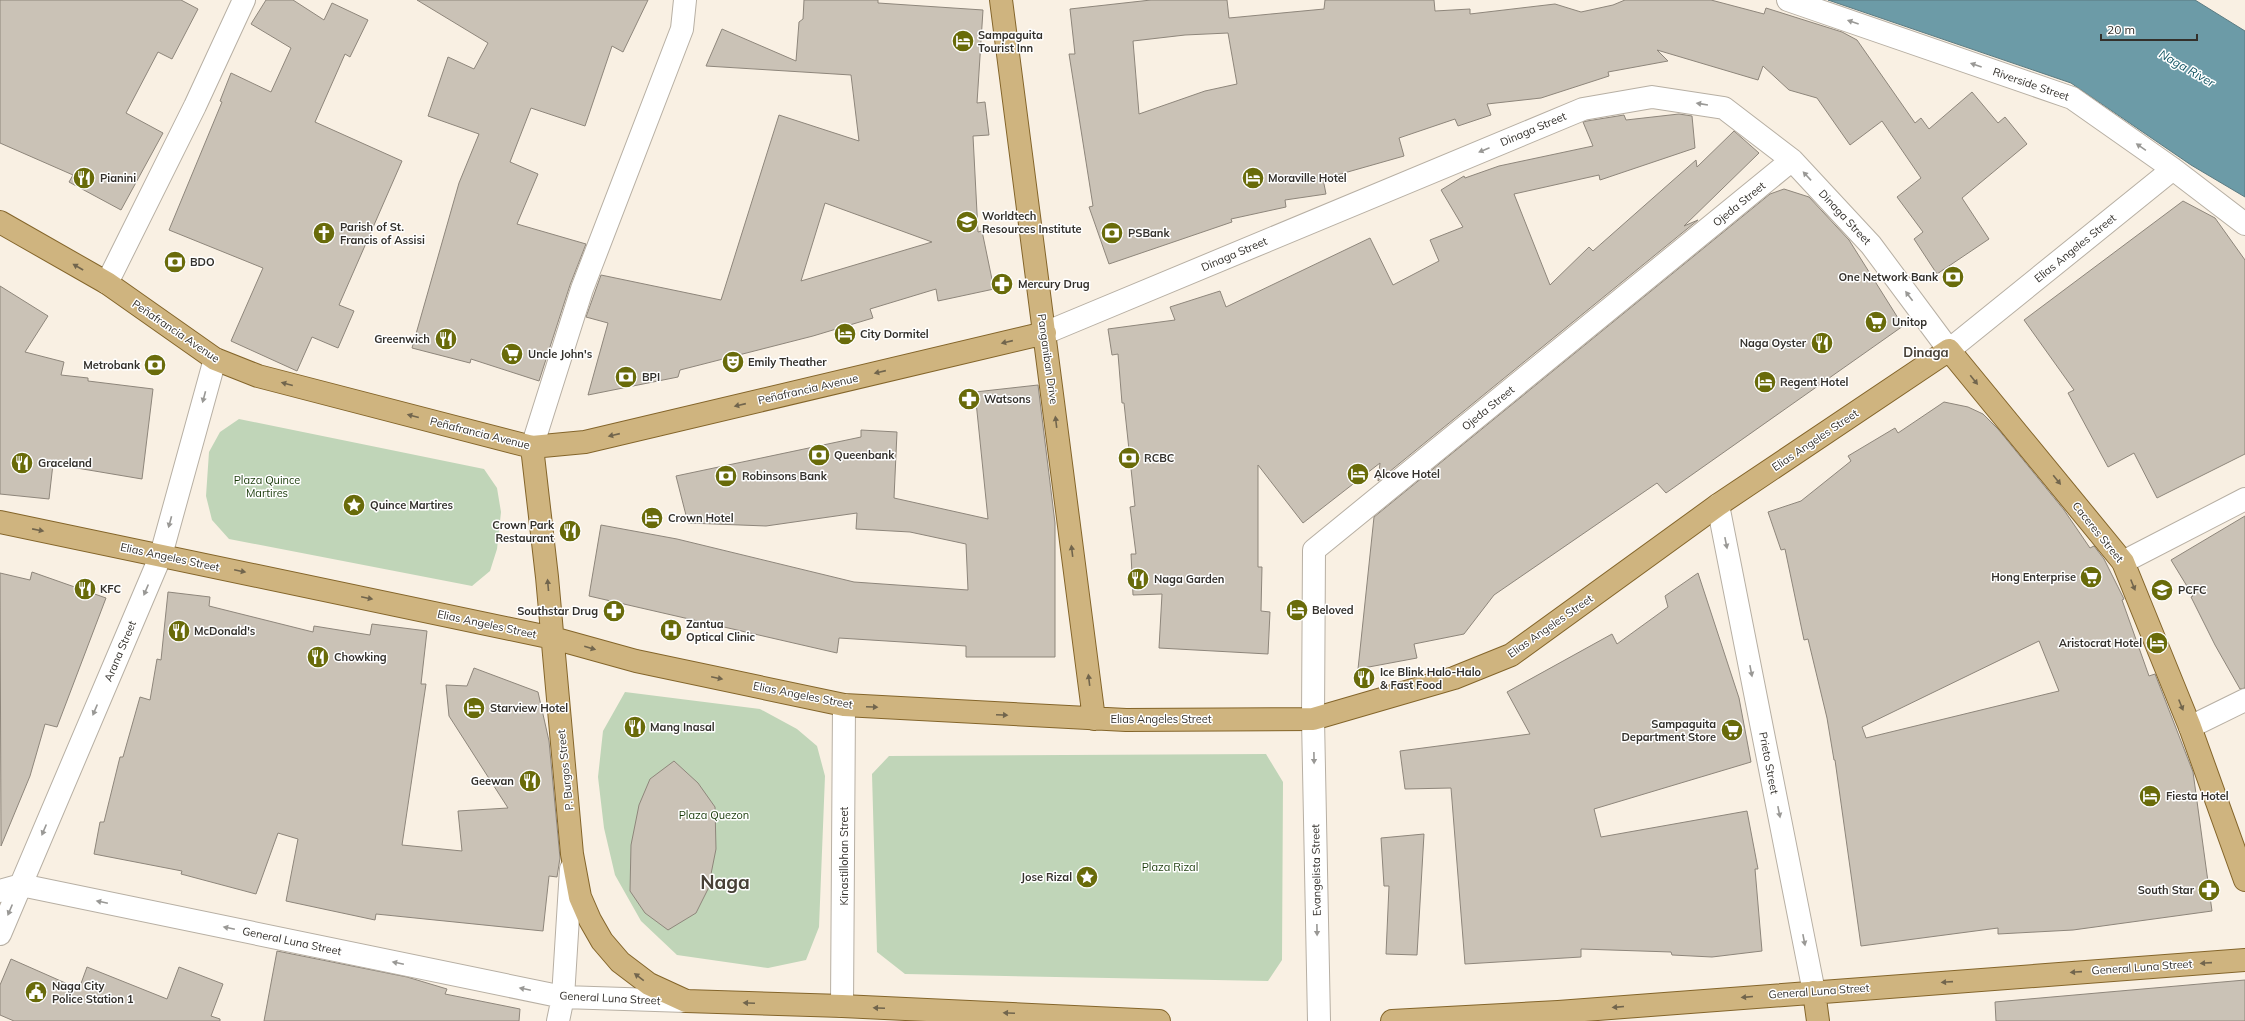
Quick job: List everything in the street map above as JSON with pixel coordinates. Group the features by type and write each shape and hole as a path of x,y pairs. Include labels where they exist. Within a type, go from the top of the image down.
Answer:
{"main road":[{"name":"Panganiban Drive","path":"1001,0 1094,719"},
{"name":"Peñafrancia Avenue","path":"0,222 107,283 215,359 258,376 532,447 585,442 1045,333"},
{"name":"Elias Angeles Street","path":"0,522 553,638 636,661 844,705 1094,719 1313,719 1454,678 1511,655 1718,505 1950,350"},
{"name":"Caceres Street","path":"1950,350 2123,562 2190,727 2245,880"},
{"name":"P. Burgos Street","path":"532,447 553,638 572,854"},
{"path":"572,854 580,897 590,920 602,941 620,962 649,984 686,1001"},
{"name":"General Luna Street","path":"1392,1021 1558,1016 1814,992 2245,960"},
{"name":"Prieto Street","path":"1814,992 1818,1021"},
{"name":"General Luna Street","path":"686,1001 842,1006 1159,1021"}],"street":[{"path":"107,283 195,106 244,0"},
{"path":"532,447 582,289 682,29 684,0"},
{"name":"Riverside Street","path":"1788,0 2072,98 2173,169 2245,224"},
{"name":"Dinaga Street","path":"1045,333 1583,109 1652,97 1724,108 1792,160 1871,245 1950,350"},
{"name":"Ojeda Street","path":"1313,719 1314,550 1792,160"},
{"name":"Elias Angeles Street","path":"1950,350 2173,169"},
{"name":"Arana Street","path":"0,934 161,555 215,359"},
{"path":"2123,562 2245,499"},
{"name":"Prieto Street","path":"1718,505 1814,992"},
{"path":"2190,727 2245,700"},
{"name":"Kinastillohan Street","path":"842,1006 844,705"},
{"name":"Evangelista Street","path":"1313,719 1319,1021"},
{"name":"P. Burgos Street","path":"558,1021 563,997 572,854"},
{"name":"General Luna Street","path":"0,891 21,885 563,997 686,1001"}],"green space":[{"name":"Plaza Quince Martires","path":"239,419 484,469 497,488 501,512 497,549 490,571 472,586 229,539 212,520 206,496 209,452 220,432"},
{"name":"Plaza Quezon","path":"625,692 760,709 797,729 817,746 825,776 819,927 806,960 768,968 677,955 641,921 615,875 604,828 598,777 603,731"},
{"name":"Plaza Rizal","path":"1266,754 1283,782 1282,960 1268,981 905,974 877,952 872,774 889,756"}],"water":[{"name":"Naga River","path":"1828,0 2195,0 2245,31 2245,197 2191,165 2071,83"}],"building":[{"path":"0,0 181,0 198,9 172,59 158,52 126,113 163,133 121,210 69,182 73,175 0,143"},
{"path":"266,0 293,0 324,20 332,3 368,20 350,57 345,54 315,122 402,161 339,305 354,311 338,348 312,337 297,371 231,341 263,268 169,230 222,102 220,101 231,73 271,92 291,48 251,24"},
{"path":"417,0 648,0 623,52 612,46 585,126 531,108 510,162 538,174 517,224 586,244 570,285 539,381 471,359 470,363 412,348 459,183 479,134 428,116 448,57 474,69 488,43"},
{"path":"804,0 878,0 878,3 983,10 977,103 985,102 989,135 973,136 978,232 982,231 994,289 938,301 936,289 870,309 873,318 813,336 680,370 678,377 588,395 608,323 586,317 601,275 721,300 779,115 859,141 851,75 706,66 722,29 796,61 799,22 803,19","holes":["825,203 932,242 801,281"]},
{"path":"1151,0 1227,0 1229,18 1324,9 1325,0 1434,0 1435,11 1470,9 1470,14 1555,4 1581,12 1613,5 1625,0 1711,0 1764,14 1766,8 1842,32 1857,40 1915,123 1921,118 1929,129 1972,92 1998,123 2005,117 2027,144 1962,198 1989,239 1937,274 1914,239 1923,232 1897,197 1921,178 1882,121 1850,145 1817,98 1789,90 1763,66 1758,80 1657,50 1668,61 1608,72 1609,76 1541,98 1487,104 1491,115 1458,126 1455,119 1399,138 1404,156 1323,179 1326,194 1285,200 1286,207 1231,219 1232,222 1109,264 1089,207 1093,206 1069,54 1075,54 1070,9","holes":["1228,33 1237,84 1205,91 1139,114 1133,41 1185,35"]},
{"path":"1679,114 1692,116 1695,148 1600,180 1599,175 1514,194 1550,285 1589,247 1593,251 1696,160 1697,167 1734,131 1759,153 1684,226 1698,220 1378,481 1380,463 1303,523 1258,465 1258,567 1262,567 1261,611 1270,612 1268,654 1159,648 1162,594 1133,595 1131,554 1136,554 1130,507 1135,506 1124,403 1122,403 1118,354 1112,355 1108,329 1175,320 1170,307 1220,291 1226,307 1370,238 1393,285 1439,261 1430,240 1463,227 1441,190 1464,176 1465,178 1499,166 1593,146 1583,122 1624,115 1626,120"},
{"path":"1784,189 1809,197 1849,240 1903,326 1666,493 1657,483 1494,595 1464,634 1414,644 1417,658 1358,669 1374,517 1770,194"},
{"path":"2183,201 2215,218 2245,260 2245,454 2157,498 2134,453 2108,467 2068,393 2074,390 2024,320"},
{"path":"0,286 48,316 25,352 64,362 61,375 88,378 88,381 153,389 142,479 53,464 49,499 0,494"},
{"path":"1038,385 1055,523 1055,657 966,657 966,646 839,638 837,653 589,596 601,525 677,539 854,582 968,590 966,544 910,532 856,529 857,513 766,526 688,523 676,476 861,437 861,430 897,432 894,498 988,519 975,392"},
{"path":"1944,402 1968,407 1983,414 1998,429 2064,510 2090,548 2094,546 2104,559 2124,599 2122,600 2149,676 2155,674 2193,772 2212,911 2073,930 1998,934 1998,928 1861,946 1835,760 1827,718 1808,639 1804,640 1785,549 1781,550 1768,512 1801,501 1851,461 1848,456 1895,428 1898,433","holes":["2039,641 2059,691 1866,738 1862,727"]},
{"path":"2245,516 2245,688 2240,689 2215,645 2191,597 2193,596 2171,560"},
{"path":"32,572 106,598 57,727 45,724 30,776 1,846 0,573 30,580"},
{"path":"1698,573 1739,698 1751,762 1594,809 1601,837 1747,811 1758,869 1755,869 1762,951 1712,957 1672,955 1671,952 1581,949 1581,957 1465,964 1451,788 1405,789 1400,751 1530,734 1507,692 1612,634 1617,644 1668,607 1665,596"},
{"path":"168,592 210,597 209,606 313,632 314,626 370,635 372,624 427,631 421,684 426,684 402,845 462,851 458,811 508,808 449,716 446,685 467,686 474,668 538,692 549,741 560,858 557,877 549,876 543,931 376,914 375,920 286,901 298,839 278,833 256,894 181,874 182,871 94,854 100,822 104,822 120,757 123,757 140,697 150,700 157,659 161,660"},
{"path":"674,761 698,783 715,807 716,849 708,889 696,913 668,930 645,913 630,891 631,845 639,805 650,779"},
{"path":"1424,834 1417,955 1386,954 1389,886 1384,886 1381,838"},
{"path":"277,951 407,977 447,989 445,994 520,1009 519,1021 264,1021"},
{"path":"11,959 79,989 87,967 167,999 179,967 223,984 211,1016 220,1019 220,1021 14,1021 0,1015 0,985"},
{"path":"2245,980 2245,1021 1996,1021 1995,1002"}],"place":[{"name":"Sampaguita Tourist Inn","path":"963,41"},
{"name":"Pianini","path":"84,178"},
{"name":"Moraville Hotel","path":"1253,178"},
{"name":"Worldtech Resources Institute","path":"967,222"},
{"name":"Parish of St. Francis of Assisi","path":"324,233"},
{"name":"PSBank","path":"1112,233"},
{"name":"BDO","path":"175,262"},
{"name":"One Network Bank","path":"1953,277"},
{"name":"Mercury Drug","path":"1002,284"},
{"name":"Unitop","path":"1876,322"},
{"name":"City Dormitel","path":"845,334"},
{"name":"Greenwich","path":"446,339"},
{"name":"Naga Oyster","path":"1822,343"},
{"name":"Uncle John's","path":"512,354"},
{"name":"Emily Theather","path":"733,362"},
{"name":"Metrobank","path":"155,365"},
{"name":"BPI","path":"626,377"},
{"name":"Regent Hotel","path":"1765,382"},
{"name":"Watsons","path":"969,399"},
{"name":"Queenbank","path":"819,455"},
{"name":"RCBC","path":"1129,458"},
{"name":"Graceland","path":"22,463"},
{"name":"Alcove Hotel","path":"1358,474"},
{"name":"Robinsons Bank","path":"726,476"},
{"name":"Quince Martires","path":"354,505"},
{"name":"Crown Hotel","path":"652,518"},
{"name":"Crown Park Restaurant","path":"570,531"},
{"name":"Hong Enterprise","path":"2091,577"},
{"name":"Naga Garden","path":"1138,579"},
{"name":"KFC","path":"85,589"},
{"name":"PCFC","path":"2162,590"},
{"name":"Beloved","path":"1297,610"},
{"name":"Southstar Drug","path":"614,611"},
{"name":"Zantua Optical Clinic","path":"671,630"},
{"name":"McDonald's","path":"179,631"},
{"name":"Aristocrat Hotel","path":"2157,643"},
{"name":"Chowking","path":"318,657"},
{"name":"Ice Blink Halo-Halo & Fast Food","path":"1364,678"},
{"name":"Starview Hotel","path":"474,708"},
{"name":"Mang Inasal","path":"635,727"},
{"name":"Sampaguita Department Store","path":"1732,730"},
{"name":"Geewan","path":"530,781"},
{"name":"Fiesta Hotel","path":"2150,796"},
{"name":"Jose Rizal","path":"1087,877"},
{"name":"South Star","path":"2209,890"},
{"name":"Naga City Police Station 1","path":"36,992"}],"district":[{"name":"Dinaga","path":"1926,352"},
{"name":"Naga","path":"725,882"}]}
